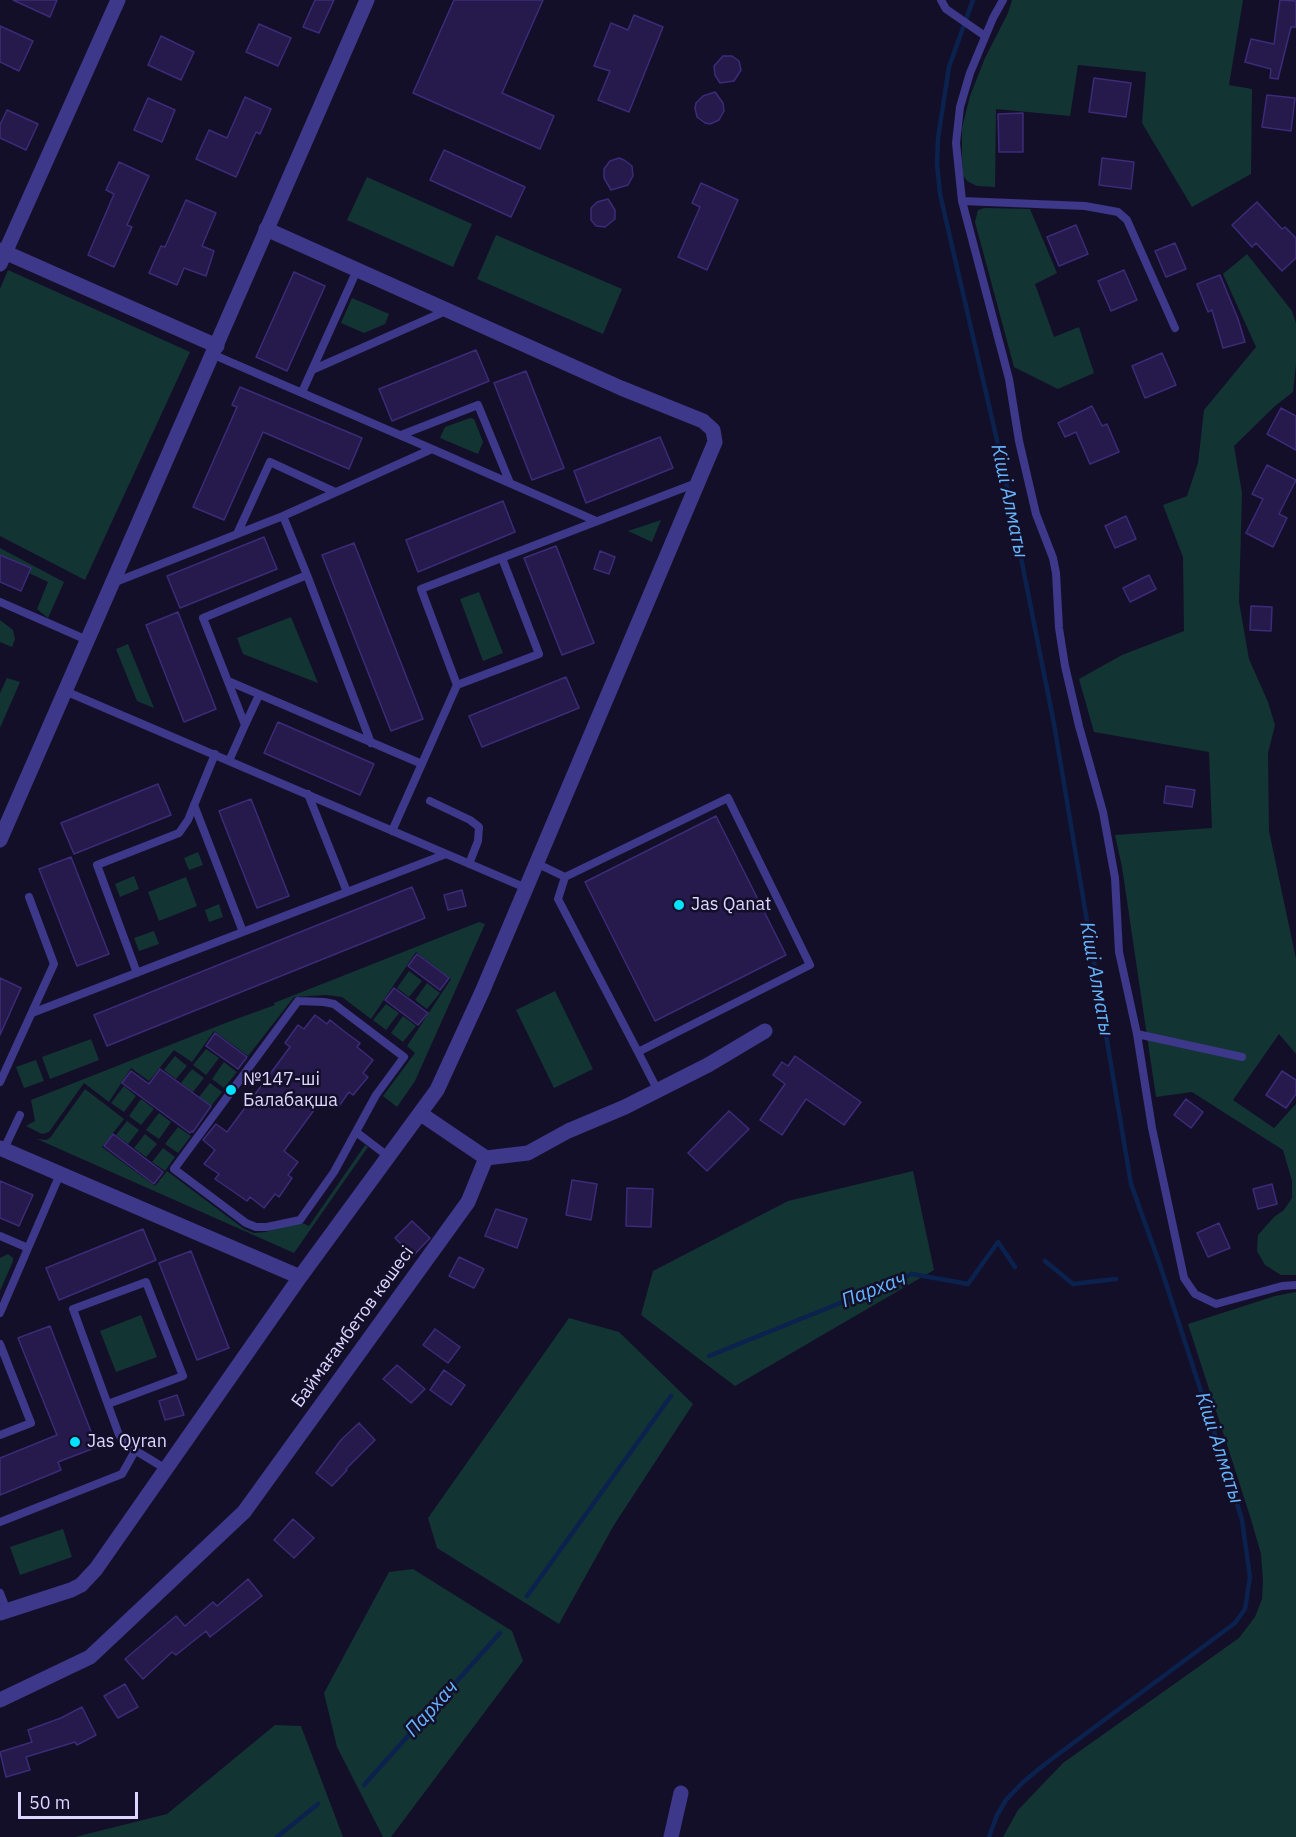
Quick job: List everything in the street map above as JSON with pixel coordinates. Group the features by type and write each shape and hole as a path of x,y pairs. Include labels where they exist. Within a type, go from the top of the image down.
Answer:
{"street":[{"path":"118,0 2,255 215,350"},
{"path":"0,840 367,0"},
{"path":"3,1612 71,1590 81,1585 96,1569 300,1277 421,1114 444,1076 715,442 713,430 708,424 266,230"},
{"path":"421,1114 486,1158 528,1153 568,1131 658,1091 765,1031"},
{"path":"2,1148 300,1277"},
{"name":"Баймағамбетов көшесі","path":"0,1700 90,1657 244,1512 468,1202 486,1158"},
{"path":"671,1837 681,1793"}],"lane":[{"path":"941,0 946,9 985,36"},
{"path":"1004,0 985,36 970,73 958,120 956,143 962,201 1009,379 1019,441 1036,514 1053,558 1065,666 1103,812 1114,879 1119,952 1137,1034 1152,1128 1187,1284 1194,1294 1216,1304 1282,1286 1296,1285"},
{"path":"962,201 1085,206 1118,212 1127,220 1175,328"},
{"path":"302,392 357,270"},
{"path":"312,370 448,310"},
{"path":"215,350 302,392 596,521"},
{"path":"401,435 478,405 510,483"},
{"path":"112,584 283,516 432,449"},
{"path":"237,534 270,462 336,492"},
{"path":"392,831 457,685 421,589 699,482"},
{"path":"283,516 371,743"},
{"path":"457,685 538,654 502,558"},
{"path":"245,725 203,618 307,575"},
{"path":"0,602 87,640"},
{"path":"228,681 422,764"},
{"path":"65,691 526,888"},
{"path":"229,761 259,695"},
{"path":"137,973 98,865 179,834 184,828 215,754"},
{"path":"308,794 347,892"},
{"path":"638,1052 810,965 728,798 566,877 558,899 658,1091"},
{"path":"430,801 470,820 479,827 478,841 469,864"},
{"path":"194,805 243,932"},
{"path":"32,1013 446,854"},
{"path":"536,863 566,877"},
{"path":"0,1082 54,964 29,897"},
{"path":"298,1001 334,1004 404,1057 376,1095 356,1132 334,1172 300,1220 267,1227 256,1227 246,1223 174,1169 298,1001"},
{"path":"1137,1034 1242,1057"},
{"path":"2,1148 20,1115"},
{"path":"356,1132 389,1157"},
{"path":"0,1313 60,1174"},
{"path":"2,1239 28,1248"},
{"path":"108,1404 183,1376 146,1282 73,1310 119,1435 135,1451 166,1468"},
{"path":"0,1344 31,1423 0,1435"},
{"path":"0,1522 122,1474 135,1451"},
{"path":"0,1593 3,1612"}],"green space":[{"path":"1012,0 1243,0 1229,85 1252,89 1251,174 1192,207 1142,123 1146,72 1078,65 1070,116 996,109 995,187 977,186 967,181 963,175 962,128 970,96"},
{"path":"367,177 472,224 453,267 347,220"},
{"path":"984,208 1030,209 1057,273 1035,284 1054,337 1079,327 1094,373 1058,389 1014,367 975,222 978,210"},
{"path":"496,235 622,289 603,334 477,279"},
{"path":"1247,254 1292,311 1296,323 1293,392 1275,406 1234,446 1242,493 1239,602 1249,659 1268,702 1275,725 1268,753 1269,831 1296,959 1296,1054 1279,1034 1233,1100 1274,1128 1296,1104 1296,1275 1281,1275 1265,1265 1257,1251 1258,1235 1274,1217 1284,1210 1292,1198 1292,1181 1283,1150 1192,1092 1156,1097 1122,867 1115,835 1212,828 1209,752 1094,732 1079,679 1122,655 1184,631 1183,557 1163,505 1187,496 1198,463 1204,410 1256,347 1223,274"},
{"path":"8,270 190,352 85,580 0,536 0,289"},
{"path":"352,298 389,314 385,324 364,333 341,323"},
{"path":"470,418 474,419 483,442 478,454 440,438 445,427"},
{"path":"661,520 652,542 628,531"},
{"path":"0,548 64,582 48,618 37,609 48,582 29,573 31,568 0,555"},
{"path":"479,592 503,653 483,661 460,599"},
{"path":"291,617 318,683 243,654 237,638"},
{"path":"0,620 13,630 15,639 12,647 0,642"},
{"path":"128,644 154,708 137,701 116,649"},
{"path":"7,678 20,682 0,728 0,693"},
{"path":"198,852 203,865 189,870 184,858"},
{"path":"134,876 139,889 120,897 115,884"},
{"path":"186,877 197,906 159,921 148,892"},
{"path":"219,904 223,917 209,922 205,910"},
{"path":"479,922 485,924 415,1081 397,1107 383,1096 415,1053 407,1046 451,979 416,952 371,1019 342,997 326,995 294,997 248,1056 214,1031 192,1062 174,1050 149,1081 131,1068 109,1102 84,1083 49,1132 42,1134 26,1126 35,1121 31,1100 275,1005 274,1003"},
{"path":"154,931 159,944 139,951 134,938"},
{"path":"409,971 422,981 409,997 397,988"},
{"path":"427,983 440,993 427,1009 415,1000"},
{"path":"555,991 593,1069 554,1088 516,1010"},
{"path":"386,1004 399,1013 386,1030 373,1020"},
{"path":"403,1016 416,1026 403,1042 391,1033"},
{"path":"91,1039 99,1060 50,1079 42,1057"},
{"path":"206,1049 219,1058 206,1075 193,1065"},
{"path":"175,1056 187,1066 176,1079 164,1070"},
{"path":"36,1060 44,1081 24,1088 16,1067"},
{"path":"224,1062 237,1072 224,1088 212,1079"},
{"path":"192,1069 204,1078 193,1092 181,1083"},
{"path":"210,1083 222,1092 211,1106 199,1097"},
{"path":"124,1086 136,1096 124,1112 111,1103"},
{"path":"85,1089 124,1119 102,1147 155,1186 167,1171 244,1229 254,1233 266,1232 300,1222 309,1226 365,1145 368,1147 294,1253 37,1139 50,1138"},
{"path":"141,1099 154,1109 141,1125 129,1116"},
{"path":"159,1113 171,1122 159,1139 146,1130"},
{"path":"127,1121 139,1130 128,1144 116,1135"},
{"path":"178,1127 191,1136 178,1153 165,1144"},
{"path":"145,1134 157,1144 146,1157 134,1148"},
{"path":"163,1148 175,1157 165,1171 152,1162"},
{"name":"Пархач","path":"913,1171 934,1270 735,1386 641,1315 653,1271 788,1201"},
{"path":"8,1254 13,1261 0,1291 0,1258"},
{"path":"1296,1292 1296,1837 1003,1837 1018,1810 1063,1763 1239,1638 1255,1617 1262,1599 1261,1554 1188,1324 1275,1296"},
{"path":"141,1315 157,1357 116,1372 100,1331"},
{"path":"569,1318 619,1332 693,1404 614,1525 559,1624 437,1548 428,1518"},
{"path":"63,1529 72,1557 20,1575 10,1547"},
{"path":"413,1569 512,1631 523,1661 391,1837 383,1837 337,1747 324,1693 389,1572"},
{"path":"275,1725 301,1726 343,1837 75,1837 167,1814"}],"building":[{"path":"13,0 57,0 50,17"},
{"path":"315,0 334,0 319,33 303,27"},
{"path":"454,0 543,0 502,93 554,116 540,149 413,93"},
{"path":"1280,0 1296,1 1296,27 1291,27 1278,79 1270,78 1271,69 1245,62 1251,39 1274,44"},
{"path":"634,15 663,27 629,112 598,100 610,71 594,66 611,23 628,30"},
{"path":"259,24 291,38 278,66 246,52"},
{"path":"0,26 33,41 19,71 0,62"},
{"path":"161,36 194,52 181,80 148,65"},
{"path":"723,56 732,56 739,61 741,70 734,81 720,83 715,75 714,66"},
{"path":"1094,78 1131,83 1126,117 1089,112"},
{"path":"715,92 723,103 724,111 719,120 710,124 705,123 697,117 696,103 703,96"},
{"path":"1267,95 1295,98 1291,131 1262,127"},
{"path":"245,97 271,109 260,134 256,132 236,177 196,159 209,130 227,138"},
{"path":"148,98 175,110 162,142 134,130"},
{"path":"7,110 38,124 26,150 0,138 0,125"},
{"path":"1023,113 1023,152 999,152 998,114"},
{"path":"444,150 525,187 511,217 430,180"},
{"path":"619,158 632,166 633,176 628,185 611,190 604,178 604,169 610,161"},
{"path":"1102,158 1134,162 1131,189 1099,185"},
{"path":"119,162 149,176 127,225 132,227 114,267 88,255 114,194 106,190"},
{"path":"701,183 738,200 707,270 678,257 700,207 692,203"},
{"path":"608,199 615,210 615,219 605,227 596,226 591,220 591,208 597,202"},
{"path":"186,200 216,213 202,246 214,251 206,276 184,268 177,285 149,273 161,246 165,247"},
{"path":"1257,202 1282,229 1285,227 1296,238 1296,258 1282,271 1256,243 1252,247 1232,225"},
{"path":"1076,225 1088,254 1059,266 1047,237"},
{"path":"1175,243 1186,269 1166,277 1155,251"},
{"path":"1124,270 1137,300 1111,311 1098,281"},
{"path":"294,272 325,286 287,371 256,357"},
{"path":"1220,275 1245,342 1223,348 1212,310 1208,312 1197,284"},
{"path":"476,350 489,381 392,421 379,389"},
{"path":"1162,353 1176,385 1145,398 1132,366"},
{"path":"526,371 564,468 532,480 494,383"},
{"path":"240,387 362,438 349,469 263,432 224,520 193,507 237,407 232,405"},
{"path":"1092,406 1102,426 1107,424 1119,452 1090,464 1076,432 1065,437 1058,423"},
{"path":"1281,408 1296,416 1296,450 1267,434"},
{"path":"660,437 673,468 586,503 574,471"},
{"path":"1267,465 1296,480 1279,514 1287,518 1273,547 1246,533 1263,499 1252,494"},
{"path":"503,501 515,532 418,572 406,540"},
{"path":"1126,516 1136,539 1115,548 1105,526"},
{"path":"264,537 277,569 180,608 167,576"},
{"path":"354,543 423,719 391,731 322,555"},
{"path":"556,546 594,643 562,655 524,558"},
{"path":"600,551 615,557 609,574 594,569"},
{"path":"0,555 31,568 21,591 0,582"},
{"path":"1149,575 1156,589 1130,602 1123,588"},
{"path":"1251,606 1272,607 1271,631 1250,630"},
{"path":"178,612 216,709 184,722 146,625"},
{"path":"566,677 579,708 482,747 469,716"},
{"path":"278,722 374,764 360,795 264,753"},
{"path":"158,784 171,815 74,854 61,823"},
{"path":"1166,786 1195,790 1192,807 1164,803"},
{"path":"251,799 289,896 257,908 219,811"},
{"name":"Jas Qanat","path":"716,816 786,955 655,1021 585,882"},
{"path":"71,857 109,954 77,966 39,869"},
{"path":"412,887 425,918 107,1046 94,1015"},
{"path":"462,890 466,906 448,910 444,895"},
{"path":"417,954 449,978 440,990 408,966"},
{"path":"0,978 21,988 0,1035"},
{"path":"394,988 428,1013 418,1025 385,1000"},
{"path":"315,1015 327,1024 330,1020 360,1043 357,1047 373,1060 363,1073 368,1077 353,1095 349,1092 339,1106 325,1095 284,1151 298,1162 288,1175 292,1178 279,1197 275,1194 264,1208 250,1197 247,1201 215,1179 219,1174 204,1164 215,1150 203,1140 216,1124 227,1132 290,1047 285,1043 298,1025 304,1029"},
{"path":"215,1033 247,1057 238,1069 206,1046"},
{"path":"795,1056 861,1102 844,1125 806,1099 782,1135 760,1120 785,1084 773,1075 782,1062 788,1066"},
{"path":"160,1069 211,1106 193,1132 190,1133 122,1083 131,1071 149,1084"},
{"path":"1282,1071 1296,1080 1296,1094 1286,1108 1266,1095"},
{"path":"1186,1099 1203,1112 1191,1128 1174,1115"},
{"path":"729,1111 749,1129 707,1171 688,1153"},
{"path":"113,1134 163,1172 154,1184 104,1146"},
{"path":"572,1180 597,1184 591,1220 566,1215"},
{"path":"0,1181 33,1195 19,1226 0,1218"},
{"path":"1272,1184 1277,1204 1258,1209 1253,1189"},
{"path":"627,1188 653,1189 651,1227 626,1226"},
{"path":"496,1209 527,1219 517,1248 485,1236"},
{"path":"412,1221 430,1238 413,1256 395,1238"},
{"path":"1219,1223 1230,1248 1208,1257 1197,1233"},
{"path":"143,1229 156,1260 59,1300 46,1268"},
{"path":"191,1251 229,1348 197,1360 159,1263"},
{"path":"459,1257 484,1269 474,1288 449,1276"},
{"path":"50,1326 97,1447 58,1462 61,1470 0,1495 0,1458 57,1435 18,1338"},
{"path":"435,1329 460,1347 448,1363 423,1345"},
{"path":"397,1365 425,1389 411,1403 383,1379"},
{"path":"444,1370 465,1385 451,1405 430,1390"},
{"path":"177,1395 184,1415 165,1420 159,1401"},
{"path":"359,1423 375,1440 332,1486 316,1473 341,1440"},
{"path":"293,1519 314,1538 294,1558 274,1540"},
{"path":"248,1579 262,1596 210,1637 206,1631 176,1655 172,1652 143,1679 125,1659 176,1616 185,1626 213,1602 217,1606"},
{"path":"125,1684 138,1707 118,1718 104,1696"},
{"path":"82,1707 96,1735 77,1745 75,1742 26,1757 30,1770 6,1777 0,1752 32,1742 28,1730 61,1718"}],"waterway":[{"name":"Кіші Алматы","path":"973,0 949,67 938,138 937,164 940,194 1002,462 1054,724 1131,1184 1160,1265 1233,1490 1242,1520 1250,1577 1245,1609 1235,1623 1023,1782 1006,1800 997,1815 989,1837"},
{"name":"Пархач","path":"709,1356 912,1274 968,1284 998,1242 1015,1267"},
{"name":"Пархач","path":"1045,1261 1073,1284 1116,1279"},
{"name":"Пархач","path":"527,1596 671,1396"},
{"name":"Пархач","path":"364,1785 500,1633"},
{"name":"Пархач","path":"277,1837 318,1804"}],"place":[{"name":"Jas Qanat","path":"679,905"},
{"name":"№147-ші Балабақша","path":"231,1090"},
{"name":"Jas Qyran","path":"75,1442"}]}
